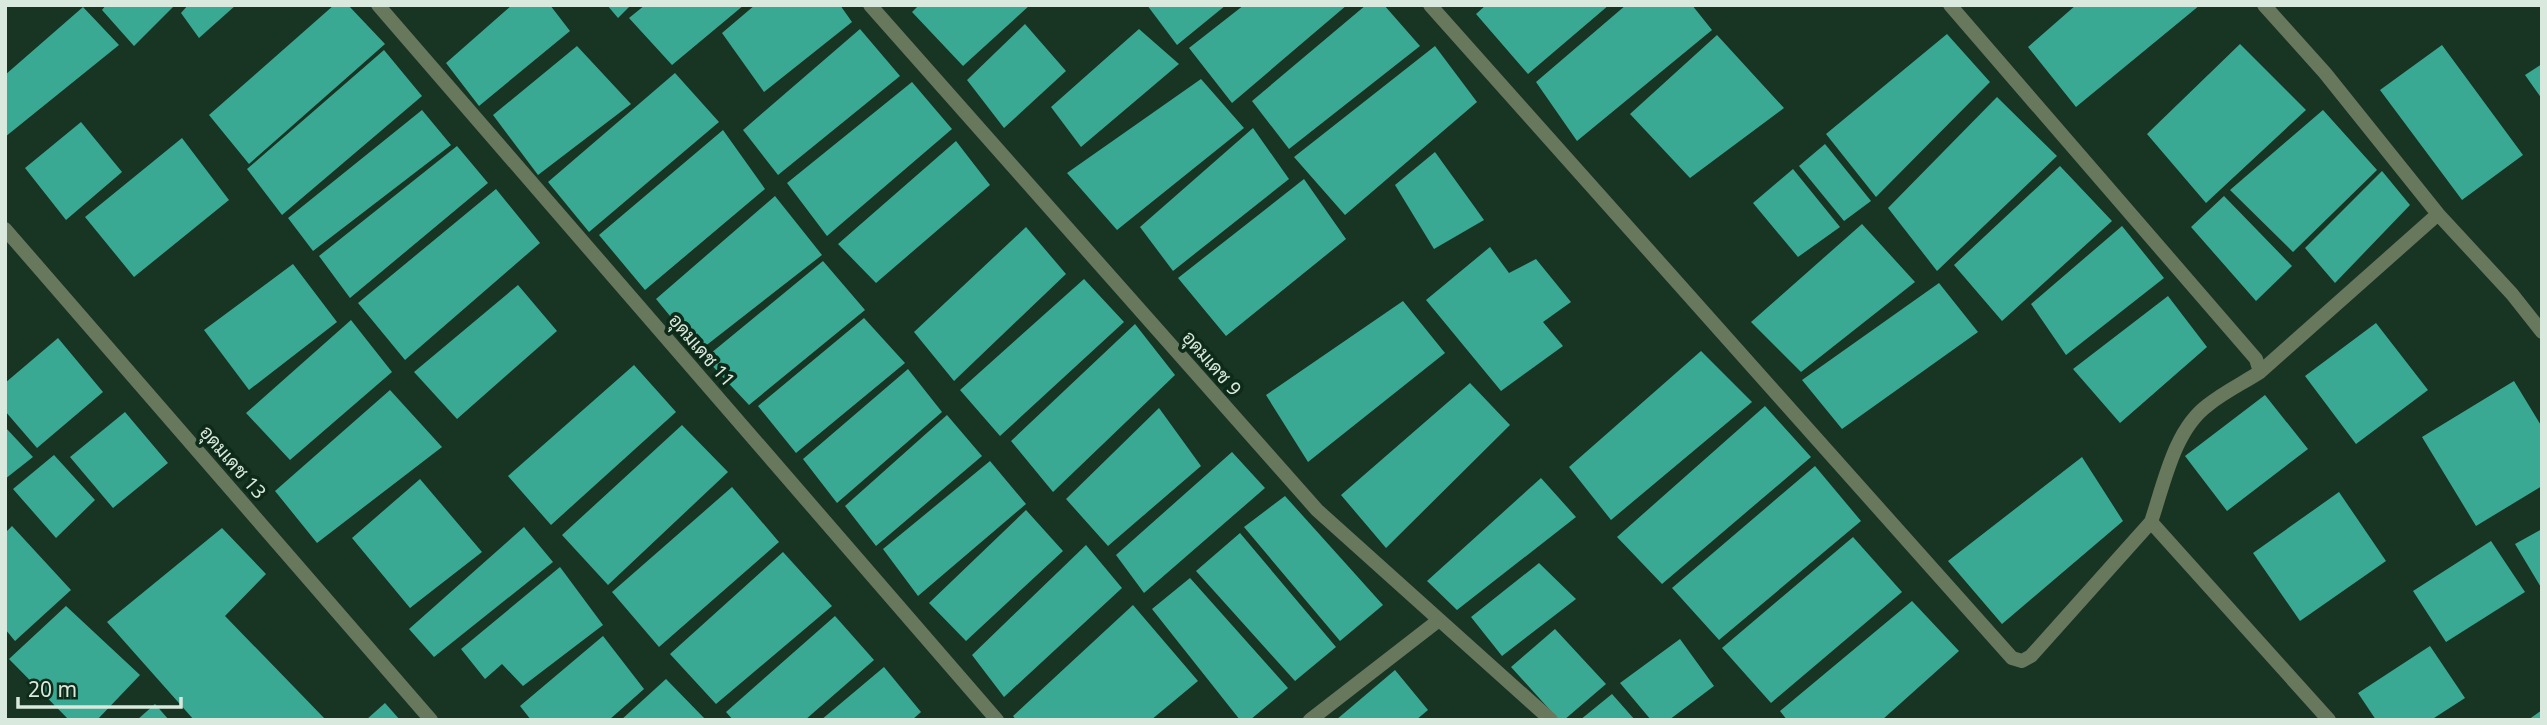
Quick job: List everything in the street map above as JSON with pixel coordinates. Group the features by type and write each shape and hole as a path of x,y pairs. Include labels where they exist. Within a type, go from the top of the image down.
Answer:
{"street":[{"name":"อุดมเดช 11","path":"377,5 997,720"},
{"name":"อุดมเดช 9","path":"870,5 1317,510 1551,720"},
{"path":"1430,5 2012,658 2022,661 2031,656 2151,522 2173,457 2188,427 2206,406 2260,372 2438,214"},
{"path":"1950,5 2256,359 2260,372"},
{"path":"2264,5 2325,73 2438,214 2512,294 2542,332"},
{"name":"อุดมเดช 13","path":"5,229 431,720"},
{"path":"2151,522 2329,720"},
{"path":"1310,720 1439,620"}],"building":[{"path":"106,5 175,5 134,46 102,10"},
{"path":"188,5 236,5 199,38 181,13"},
{"path":"334,5 348,5 385,44 249,164 209,115"},
{"path":"512,5 550,5 570,31 479,106 446,63"},
{"path":"607,5 631,5 618,18"},
{"path":"645,5 744,5 672,65 629,18"},
{"path":"755,5 840,5 852,22 764,92 722,33"},
{"path":"919,5 1030,5 963,66 912,12"},
{"path":"1147,5 1226,5 1177,45"},
{"path":"1244,5 1347,5 1232,103 1189,48"},
{"path":"1366,5 1384,5 1420,46 1289,149 1252,101"},
{"path":"1486,5 1609,5 1528,74 1476,14"},
{"path":"1626,5 1692,5 1712,30 1577,141 1536,82"},
{"path":"2076,5 2200,5 2076,107 2028,47"},
{"path":"83,7 119,45 5,137 5,75"},
{"path":"1025,24 1066,71 1004,128 967,80"},
{"path":"860,29 900,76 778,175 743,130"},
{"path":"1139,29 1179,64 1081,147 1051,107"},
{"path":"1947,34 1990,82 1876,197 1826,134"},
{"path":"1717,35 1784,108 1690,178 1630,114"},
{"path":"2240,44 2306,110 2206,203 2147,134"},
{"path":"2442,45 2523,155 2462,200 2380,90"},
{"path":"577,46 631,104 538,175 493,115"},
{"path":"1435,46 1477,102 1345,215 1294,157"},
{"path":"384,50 422,96 282,215 247,169"},
{"path":"2542,64 2542,99 2525,75"},
{"path":"675,73 719,122 589,232 548,182"},
{"path":"1201,79 1244,128 1117,230 1067,173"},
{"path":"912,82 952,129 827,236 787,183"},
{"path":"1997,97 2057,156 1937,271 1888,208"},
{"path":"422,110 451,145 313,251 288,218"},
{"path":"2323,110 2377,170 2293,252 2230,190"},
{"path":"81,122 122,172 66,220 25,168"},
{"path":"1253,128 1289,179 1173,271 1140,227"},
{"path":"723,130 765,189 645,290 599,235"},
{"path":"182,138 229,200 134,277 85,217"},
{"path":"956,141 990,185 876,283 838,244"},
{"path":"1825,144 1871,201 1844,221 1799,166"},
{"path":"457,146 488,183 350,298 319,256"},
{"path":"1435,152 1484,220 1434,249 1395,185"},
{"path":"2060,166 2112,221 2002,321 1954,265"},
{"path":"1793,169 1840,227 1798,257 1753,203"},
{"path":"2382,171 2410,205 2335,283 2305,248"},
{"path":"1304,179 1346,239 1226,336 1178,278"},
{"path":"496,189 540,243 405,360 358,303"},
{"path":"775,196 822,255 699,351 656,299"},
{"path":"2224,196 2292,266 2256,301 2191,227"},
{"path":"1862,224 1915,282 1801,372 1751,322"},
{"path":"2122,226 2164,278 2066,355 2031,304"},
{"path":"1026,227 1066,274 954,381 914,332"},
{"path":"1490,247 1509,273 1536,259 1571,302 1543,322 1563,346 1501,391 1426,300"},
{"path":"823,261 865,310 749,405 705,358"},
{"path":"293,264 337,322 249,390 204,330"},
{"path":"1084,279 1124,322 1000,436 960,390"},
{"path":"1939,283 1978,332 1842,429 1802,380"},
{"path":"518,285 557,331 457,419 414,372"},
{"path":"2168,296 2207,347 2120,423 2073,369"},
{"path":"1403,301 1445,353 1308,462 1266,395"},
{"path":"864,318 905,363 796,453 758,406"},
{"path":"351,320 392,372 290,460 246,413"},
{"path":"2376,323 2428,390 2356,444 2305,376"},
{"path":"1135,324 1175,375 1053,492 1011,441"},
{"path":"58,338 103,392 37,448 5,411 5,383"},
{"path":"1701,351 1752,402 1611,520 1569,467"},
{"path":"634,365 676,412 551,525 508,476"},
{"path":"908,369 942,412 837,503 803,459"},
{"path":"2514,381 2542,427 2542,486 2476,526 2422,437"},
{"path":"1470,383 1510,425 1386,548 1341,495"},
{"path":"390,390 442,447 317,543 275,491"},
{"path":"2265,395 2308,449 2227,511 2185,456"},
{"path":"1765,406 1811,457 1662,584 1617,537"},
{"path":"1159,408 1201,466 1108,546 1066,499"},
{"path":"125,412 168,463 113,508 70,457"},
{"path":"947,415 982,456 876,546 845,506"},
{"path":"682,425 728,472 608,585 562,535"},
{"path":"5,427 33,457 5,479"},
{"path":"1232,452 1265,488 1144,593 1116,555"},
{"path":"54,455 95,500 56,538 13,489"},
{"path":"2082,457 2123,521 2002,624 1948,561"},
{"path":"990,461 1026,504 918,596 883,549"},
{"path":"1815,466 1861,521 1719,640 1672,588"},
{"path":"1541,478 1576,517 1457,610 1427,581"},
{"path":"420,479 482,552 410,608 352,538"},
{"path":"732,487 779,542 659,647 612,592"},
{"path":"2339,492 2386,561 2300,621 2253,553"},
{"path":"1285,496 1383,605 1340,641 1244,527"},
{"path":"1026,510 1063,551 966,641 929,603"},
{"path":"12,526 71,590 15,641 5,629 5,533"},
{"path":"524,527 553,562 434,657 409,629"},
{"path":"222,528 266,574 225,616 326,720 194,720 107,622"},
{"path":"2542,529 2542,589 2515,544"},
{"path":"1240,533 1336,647 1295,681 1196,571"},
{"path":"1853,537 1902,592 1771,703 1722,648"},
{"path":"2491,541 2525,592 2446,642 2413,591"},
{"path":"1086,545 1122,588 1004,697 972,655"},
{"path":"783,552 832,606 716,704 670,654"},
{"path":"1539,563 1576,599 1502,656 1471,617"},
{"path":"560,567 603,625 523,686 502,664 485,679 461,649"},
{"path":"1190,578 1288,688 1250,720 1240,720 1152,609"},
{"path":"1912,601 1959,651 1882,720 1787,720 1780,711"},
{"path":"1133,605 1198,681 1151,720 1016,720 1013,716"},
{"path":"66,606 140,675 97,720 69,720 9,659"},
{"path":"835,616 874,660 805,720 733,720 726,712"},
{"path":"1555,629 1606,684 1564,720 1559,720 1511,667"},
{"path":"603,636 644,689 609,720 531,720 520,706"},
{"path":"1680,639 1714,686 1669,720 1651,720 1620,683"},
{"path":"2430,646 2465,698 2431,720 2376,720 2358,693"},
{"path":"884,667 921,712 912,720 821,720"},
{"path":"1395,670 1428,710 1416,720 1336,720"},
{"path":"666,679 706,720 621,720"},
{"path":"1612,694 1635,720 1580,720"},
{"path":"385,703 400,720 366,720"},
{"path":"155,704 169,720 137,720"},
{"path":"2542,710 2542,720 2528,720"}]}
